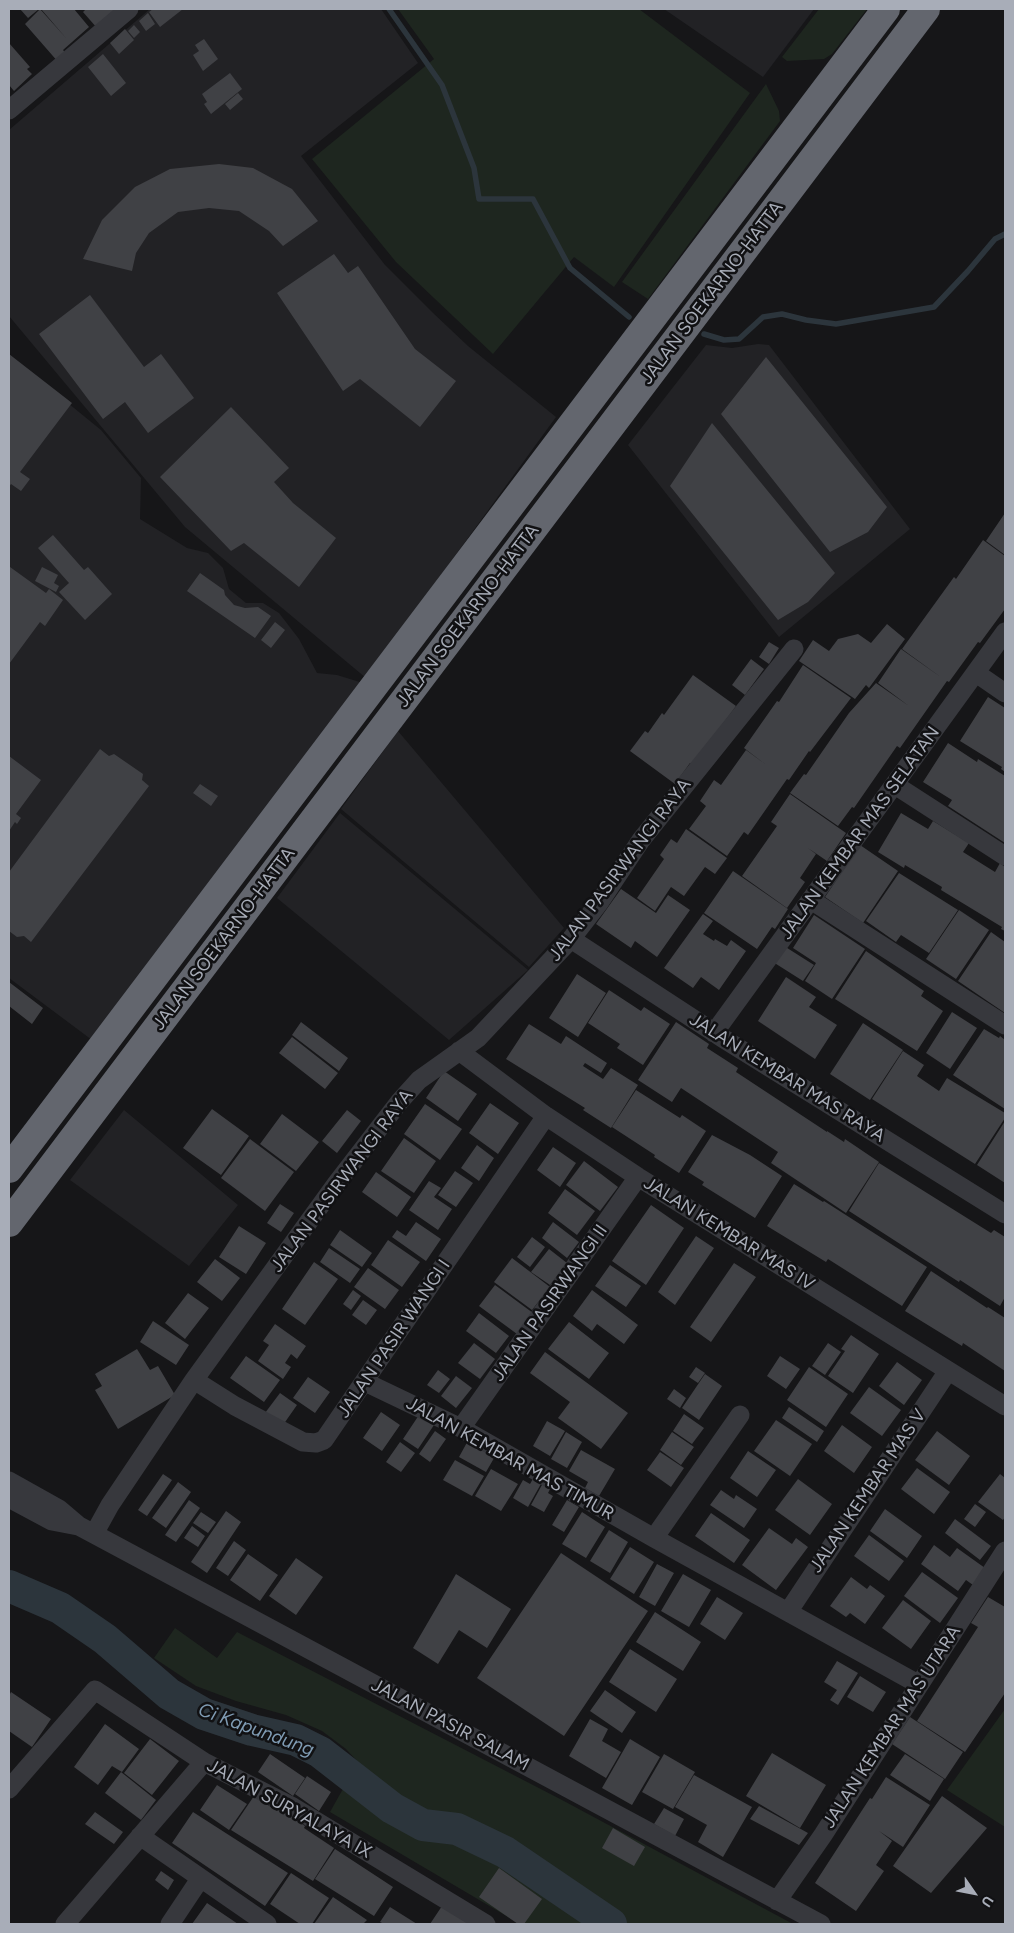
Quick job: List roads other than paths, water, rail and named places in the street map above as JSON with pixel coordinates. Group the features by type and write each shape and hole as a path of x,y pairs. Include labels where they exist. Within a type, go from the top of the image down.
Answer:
{"highway":[{"name":"JALAN SOEKARNO-HATTA","path":"9,1169 886,9"},
{"name":"JALAN SOEKARNO-HATTA","path":"9,1223 926,9"},
{"path":"172,951 200,971"}],"street":[{"path":"9,110 130,9"},
{"name":"JALAN KEMBAR MAS SELATAN","path":"714,1033 1005,632"},
{"name":"JALAN PASIRWANGI RAYA","path":"87,1530 110,1505 194,1380 336,1184 400,1101 419,1080 478,1038 571,939 599,903 641,840 794,649"},
{"path":"976,673 1005,693"},
{"path":"895,785 1005,856"},
{"path":"811,900 1005,1025"},
{"name":"JALAN KEMBAR MAS RAYA","path":"571,939 714,1033 1005,1214"},
{"name":"JALAN KEMBAR MAS IV","path":"459,1051 546,1116 638,1177 1005,1406"},
{"name":"JALAN PASIR WANGI I","path":"194,1380 235,1406 303,1442 316,1443 324,1440 546,1116"},
{"name":"JALAN PASIRWANGI II","path":"461,1428 638,1177"},
{"name":"JALAN KEMBAR MAS V","path":"788,1612 948,1371"},
{"name":"JALAN KEMBAR MAS TIMUR","path":"365,1382 461,1428 654,1538 918,1684"},
{"path":"654,1538 740,1415"},
{"name":"JALAN PASIR SALAM","path":"9,1481 59,1509 87,1530 821,1924"},
{"name":"JALAN PASIR SALAM","path":"9,1498 52,1521 87,1530"},
{"name":"JALAN KEMBAR MAS UTARA","path":"777,1901 1005,1551"},
{"name":"JALAN SURYALAYA IX","path":"9,1789 95,1690 204,1762 292,1807 486,1924"},
{"path":"65,1924 204,1762"},
{"path":"140,1836 266,1924"},
{"path":"170,1924 200,1879"}],"waterway":[{"path":"389,9 442,85 474,168 479,199 533,199 570,268 629,317"},
{"path":"704,334 724,340 739,339 763,317 782,314 806,320 836,324 934,307 995,239 1005,234"},
{"name":"Ci Kapundung","path":"9,1586 60,1608 105,1639 169,1694 204,1714 252,1730 296,1740 320,1752 392,1808 423,1825 457,1829 505,1852 611,1924"}]}
